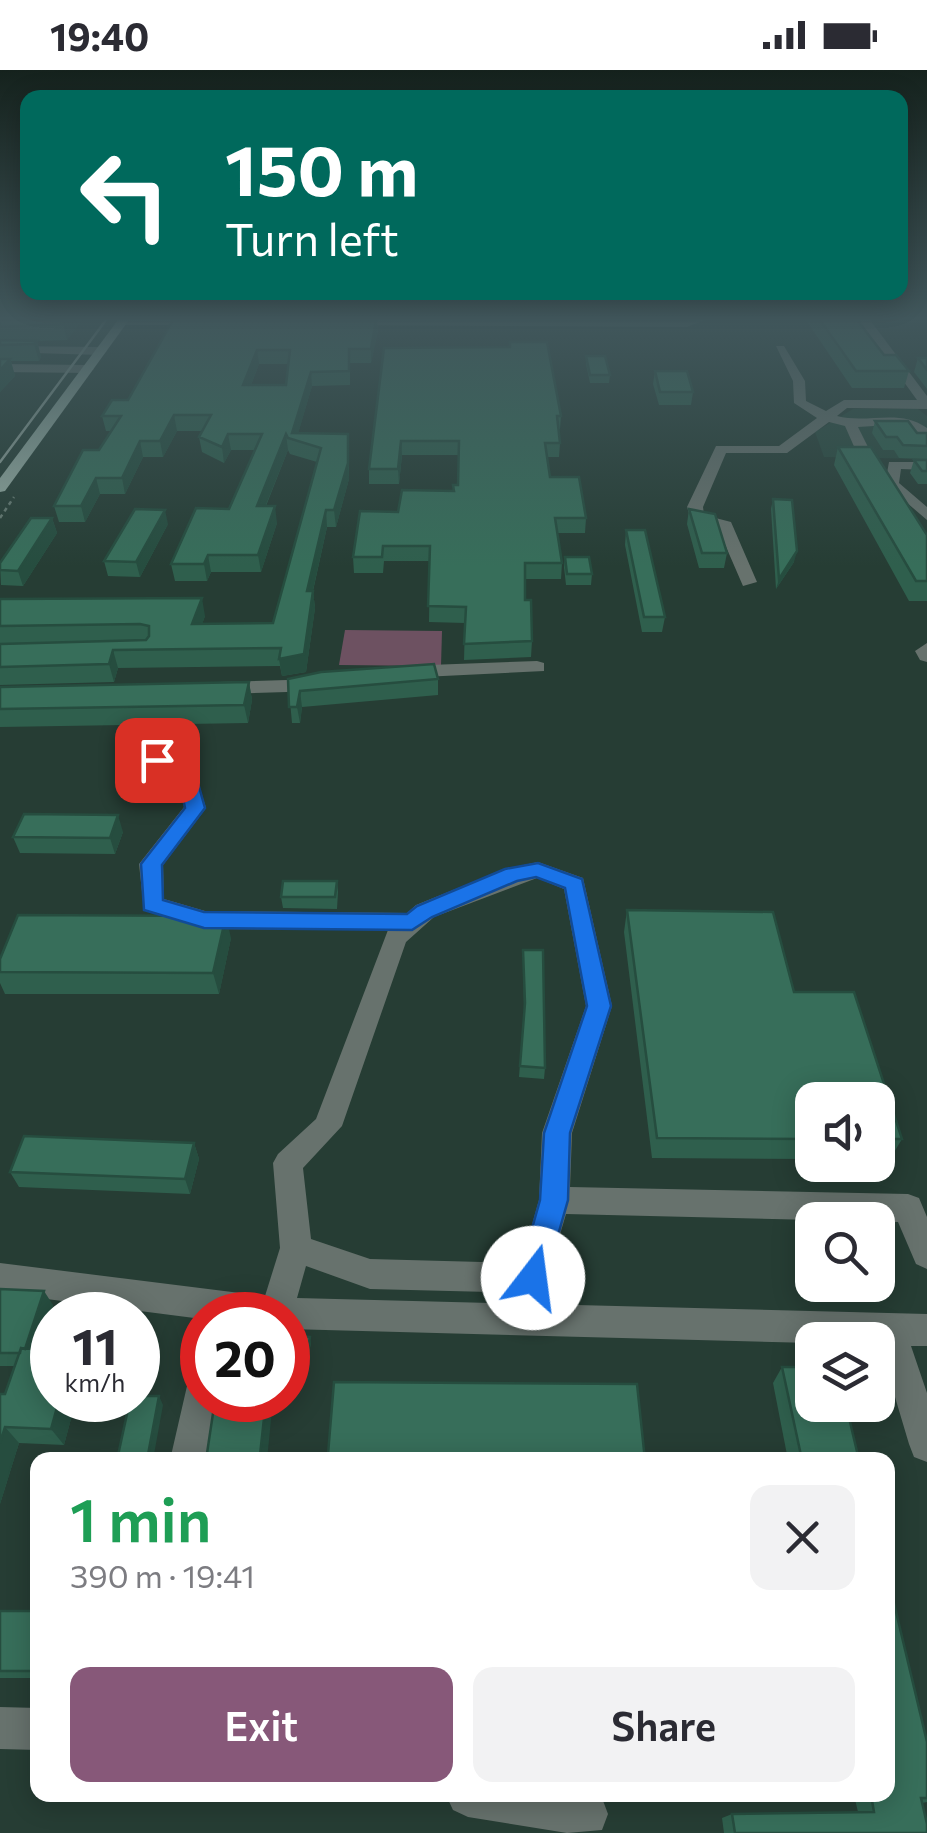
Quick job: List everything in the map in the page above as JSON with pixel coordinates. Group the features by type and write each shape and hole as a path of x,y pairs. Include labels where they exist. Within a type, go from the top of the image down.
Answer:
{"main road":[{"path":"1,485 63,402"}],"lane":[{"path":"800,402 826,417 850,424 908,420 927,434"},
{"path":"748,582 723,522 697,519 694,506 721,449 782,450 844,404 926,405"},
{"path":"850,424 863,451"},
{"path":"927,466 894,465 892,484 927,515"},
{"path":"927,648 927,656"},
{"path":"378,673 537,668"},
{"path":"192,689 287,686 338,675"},
{"path":"157,760 189,780 196,808 152,864 152,904 204,920 412,922"},
{"path":"282,1292 296,1248 288,1163 328,1126 394,938 424,911 513,874 538,870 574,884 599,1006 557,1133 554,1200 533,1278 370,1274 296,1248"},
{"path":"554,1200 908,1208 927,1254"},
{"path":"0,1278 180,1304"},
{"path":"310,1314 795,1327"},
{"path":"895,1329 927,1330"},
{"path":"895,1350 927,1444"},
{"path":"189,1452 195,1422"},
{"path":"0,1728 30,1729"},
{"path":"511,1802 586,1814"}],"shaded area":[{"path":"853,409 918,409 927,416 927,459 824,457 815,432"},
{"path":"345,630 442,631 441,666 339,665"}],"building":[{"path":"111,402 302,402 292,433 348,434 348,463 334,510 326,510 307,591 313,591 304,654 279,659 281,648 113,650 109,664 0,667 0,644 146,640 149,626 0,626 0,599 202,598 192,624 273,623 321,448 286,434 257,506 275,506 258,555 208,555 204,564 171,564 196,508 229,509 262,434 228,434 222,447 199,437 211,415 174,415 160,441 140,441 122,478 96,478 81,506 54,506 83,450 99,450 121,416 102,416"},
{"path":"377,402 558,402 560,443 545,443 550,477 579,477 586,518 555,518 562,563 525,563 525,600 531,600 532,641 464,644 466,607 428,606 430,546 383,546 382,557 353,557 360,511 398,512 402,490 454,491 453,485 458,485 459,441 401,441 398,469 369,469"},
{"path":"875,421 908,421 917,433 927,433 927,446 903,445 897,437 886,437"},
{"path":"838,447 871,447 927,535 927,581 916,581"},
{"path":"914,460 927,460 927,471 922,471"},
{"path":"773,499 792,500 797,551 779,579"},
{"path":"135,509 165,510 136,562 104,561"},
{"path":"689,509 715,514 727,553 702,553"},
{"path":"31,518 52,518 18,571 0,570 0,563"},
{"path":"626,530 645,530 665,617 644,617"},
{"path":"565,557 589,557 592,574 567,574"},
{"path":"434,664 438,679 300,691 297,707 289,707 288,679 321,672"},
{"path":"249,682 244,705 0,709 0,687"},
{"path":"24,814 118,815 110,838 13,837"},
{"path":"283,881 337,881 335,897 281,897"},
{"path":"627,910 773,912 794,992 854,992 883,1082 795,1082 795,1139 657,1138"},
{"path":"18,915 226,916 213,973 0,972 0,959"},
{"path":"523,950 543,950 545,1068 520,1066 525,1003"},
{"path":"895,1118 902,1139 895,1139"},
{"path":"24,1136 194,1143 185,1179 10,1172"},
{"path":"0,1289 44,1291 30,1292 30,1334 25,1349 21,1348 20,1353 0,1353"},
{"path":"21,1348 30,1349 30,1422 53,1422 51,1429 5,1427 0,1443 0,1394 5,1394"},
{"path":"782,1367 795,1367 795,1422 850,1422 857,1452 800,1452"},
{"path":"334,1382 637,1384 644,1452 328,1452"},
{"path":"125,1422 154,1422 148,1452 119,1452"},
{"path":"212,1422 264,1422 260,1452 207,1452"},
{"path":"895,1607 927,1742 927,1798 921,1798 927,1833 735,1833 732,1814 874,1812 872,1802 895,1802"},
{"path":"0,1611 30,1611 30,1671 0,1671"}],"tram line":[{"path":"0,462 45,402"}],"route":[{"path":"157,760 189,780 196,808 152,864 152,904 204,920 412,922 424,911 513,874 538,870 574,884 599,1006 557,1133 554,1200 533,1278"}]}
